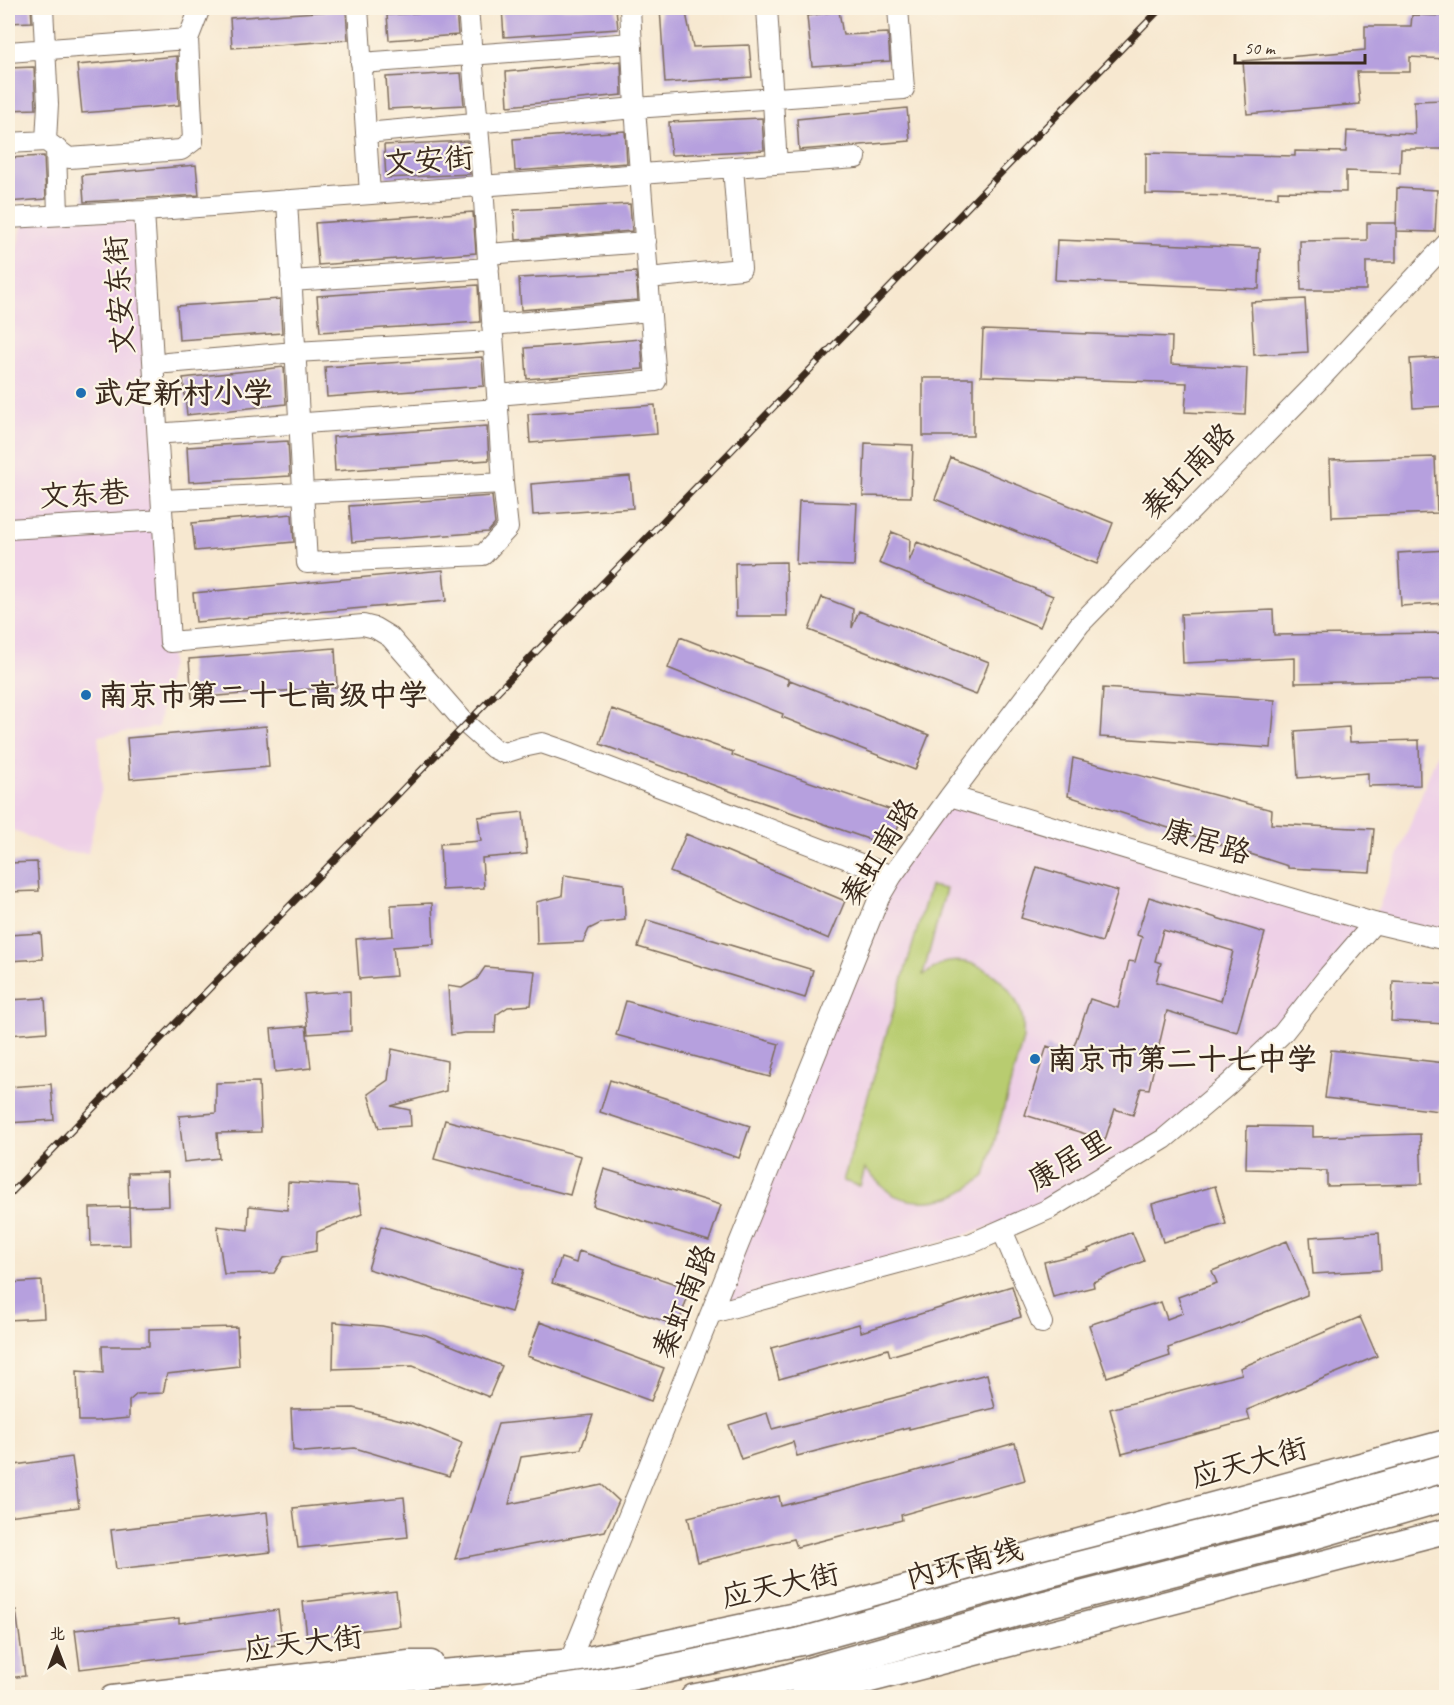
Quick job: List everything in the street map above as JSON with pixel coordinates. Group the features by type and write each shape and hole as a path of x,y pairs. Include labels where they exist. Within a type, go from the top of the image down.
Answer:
{"highway":[{"name":"内环南线","path":"493,1698 590,1685 803,1641 1041,1575 1288,1512 1446,1468"},
{"name":"内环南线","path":"694,1698 769,1683 1047,1604 1287,1543 1446,1497"},
{"path":"251,1698 410,1676 569,1663"}],"main road":[{"name":"应天大街","path":"112,1698 409,1663 569,1663 838,1606 1446,1442"},
{"path":"801,1698 1446,1531"}],"street":[{"path":"43,8 48,104 58,215"},
{"path":"8,143 51,145 69,158 182,150 193,141 188,39 201,8"},
{"path":"358,8 370,194"},
{"path":"286,200 307,563 483,555 508,528 468,8"},
{"path":"168,433 299,423 498,402 656,381 635,108 630,8"},
{"path":"767,8 777,164"},
{"path":"366,133 635,108 904,89 898,8"},
{"path":"8,52 188,39"},
{"path":"361,63 632,43"},
{"name":"文安街","path":"8,218 144,211 856,158"},
{"path":"648,278 741,269 733,167"},
{"name":"文安东街","path":"144,211 170,642 363,625 375,628 390,637 466,724 498,751 504,753 542,744 571,753 892,876"},
{"path":"291,281 646,242"},
{"name":"秦虹南路","path":"566,1698 569,1663 874,909 892,876 1080,624 1322,377 1446,244"},
{"path":"167,363 493,333 651,311"},
{"name":"文东巷","path":"8,529 304,493 503,483"},
{"name":"康居路","path":"950,796 1374,922 1446,940"},
{"name":"康居里","path":"712,1313 972,1242 1049,1209 1164,1138 1228,1084 1283,1033 1374,922"},
{"path":"1002,1230 1042,1323"}],"shaded area":[{"path":"144,211 171,663 158,727 98,736 102,787 88,853 63,852 8,828 8,287 24,217"},
{"name":"南京市第二十七中学","path":"1446,730 1446,940 1374,923 1228,1085 1049,1209 712,1313 879,898 950,796 1373,922"}],"green space":[{"path":"930,886 946,889 923,975 941,964 957,961 982,967 993,974 1003,983 1018,1004 1023,1019 1023,1039 985,1176 953,1196 920,1201 903,1199 889,1192 865,1169 860,1186 843,1181"}],"building":[{"path":"8,8 31,8 32,22 8,23"},
{"path":"502,8 616,8 618,29 504,37"},
{"path":"660,8 685,8 693,47 749,45 752,77 665,83"},
{"path":"346,10 348,40 232,48 230,18"},
{"path":"456,10 458,35 389,40 387,15"},
{"path":"839,11 843,35 888,33 890,61 812,66 807,16"},
{"path":"1412,15 1446,16 1446,59 1410,57 1410,72 1357,72 1360,104 1247,114 1243,61 1365,50 1365,26 1411,26"},
{"path":"177,56 179,105 82,113 77,65"},
{"path":"621,61 622,95 508,106 506,72"},
{"path":"34,67 36,109 8,110 8,68"},
{"path":"461,73 464,105 388,109 386,77"},
{"path":"1446,100 1446,149 1401,149 1400,173 1346,171 1346,192 1278,191 1278,197 1146,194 1146,153 1295,156 1295,151 1346,152 1347,131 1415,134 1414,101"},
{"path":"907,108 910,141 799,150 797,119"},
{"path":"762,118 764,150 671,155 669,122"},
{"path":"625,131 627,163 515,171 513,139"},
{"path":"467,141 470,174 386,178 384,145"},
{"path":"44,156 46,199 8,202 8,158"},
{"path":"196,165 199,195 84,202 82,175"},
{"path":"1397,188 1437,190 1435,232 1396,231"},
{"path":"630,204 632,231 516,240 514,210"},
{"path":"473,212 476,253 318,265 315,223"},
{"path":"1367,223 1396,223 1396,262 1366,262 1366,290 1301,290 1300,241 1367,240"},
{"path":"1057,240 1260,248 1259,289 1055,280"},
{"path":"636,272 638,300 521,310 519,278"},
{"path":"478,285 480,322 320,332 317,296"},
{"path":"280,299 282,333 179,340 177,306"},
{"path":"1305,299 1308,352 1254,355 1251,302"},
{"path":"983,330 1172,337 1171,364 1247,368 1245,415 1185,412 1187,383 981,376"},
{"path":"641,339 643,369 527,379 525,348"},
{"path":"482,357 484,386 327,397 325,367"},
{"path":"1446,357 1446,406 1413,408 1410,359"},
{"path":"284,367 286,404 187,415 183,378"},
{"path":"923,378 973,378 973,436 923,436"},
{"path":"655,405 657,434 530,443 528,414"},
{"path":"487,426 489,460 335,471 333,437"},
{"path":"288,441 290,476 189,482 187,447"},
{"path":"865,443 913,445 911,497 863,496"},
{"path":"1435,457 1437,513 1332,517 1330,460"},
{"path":"951,458 1113,523 1097,564 935,499"},
{"path":"630,476 633,508 533,515 531,484"},
{"path":"492,496 495,524 488,532 352,542 349,506"},
{"path":"799,501 857,503 854,566 796,564"},
{"path":"292,514 294,542 195,551 192,523"},
{"path":"892,532 910,539 909,562 917,542 1053,596 1040,627 879,563"},
{"path":"1446,550 1446,603 1401,606 1398,553"},
{"path":"786,562 787,616 736,616 735,563"},
{"path":"443,570 446,601 196,622 193,593"},
{"path":"822,597 853,609 852,628 859,611 989,662 976,695 809,630"},
{"path":"1273,610 1274,635 1446,633 1446,680 1295,683 1295,658 1183,663 1181,614"},
{"path":"680,637 788,679 788,686 790,680 929,735 915,770 668,668"},
{"path":"335,648 337,687 192,698 189,659"},
{"path":"1103,688 1275,700 1271,748 1100,737"},
{"path":"612,709 733,752 732,755 903,814 891,847 600,744"},
{"path":"266,726 269,767 130,779 127,738"},
{"path":"1349,727 1350,742 1419,740 1420,785 1368,786 1368,773 1298,778 1295,731"},
{"path":"1073,758 1272,810 1271,824 1374,829 1370,872 1288,868 1288,866 1068,796"},
{"path":"523,812 527,854 482,858 484,888 442,890 440,844 481,841 478,817"},
{"path":"686,834 845,901 829,939 670,872"},
{"path":"37,862 39,891 8,892 8,863"},
{"path":"1037,867 1118,891 1102,942 1021,918"},
{"path":"564,875 624,884 625,920 601,923 589,929 583,942 537,944 536,902 562,896"},
{"path":"1149,897 1265,933 1237,1032 1167,1011 1149,1089 1141,1088 1133,1115 1115,1109 1105,1140 1025,1115 1047,1046 1071,1055 1090,999 1118,1008 1129,961 1135,962 1142,937 1137,935","holes":["1163,930 1233,951 1221,1001 1156,982 1161,963 1155,961"]},
{"path":"432,903 434,944 393,947 396,976 359,979 356,939 393,936 391,905"},
{"path":"647,920 813,970 805,998 638,947"},
{"path":"41,933 43,959 8,961 8,935"},
{"path":"485,967 535,971 531,1005 508,1007 496,1015 495,1033 451,1035 448,986 462,988 477,979"},
{"path":"1393,981 1446,984 1446,1024 1391,1021"},
{"path":"350,991 351,1031 308,1034 304,994"},
{"path":"45,998 47,1032 8,1035 8,1000"},
{"path":"626,1001 779,1044 770,1077 616,1035"},
{"path":"306,1026 311,1068 275,1072 271,1029"},
{"path":"392,1049 447,1061 446,1091 391,1106 410,1110 411,1126 379,1128 368,1094 388,1080"},
{"path":"1331,1050 1445,1063 1440,1111 1325,1098"},
{"path":"610,1080 750,1126 739,1158 600,1112"},
{"path":"259,1082 261,1132 217,1133 219,1158 184,1162 179,1116 216,1113 216,1083"},
{"path":"51,1084 54,1120 8,1123 8,1087"},
{"path":"445,1120 581,1156 570,1195 434,1159"},
{"path":"1247,1126 1313,1127 1313,1137 1420,1134 1422,1184 1327,1186 1327,1171 1246,1169"},
{"path":"604,1169 721,1205 709,1241 593,1206"},
{"path":"168,1172 169,1206 129,1207 128,1173"},
{"path":"288,1182 358,1186 362,1214 317,1232 316,1251 284,1257 274,1273 224,1274 217,1226 248,1230 249,1206 287,1210"},
{"path":"1215,1186 1226,1224 1163,1242 1152,1204"},
{"path":"129,1207 130,1245 91,1246 90,1208"},
{"path":"381,1226 524,1270 511,1312 368,1269"},
{"path":"1132,1232 1144,1261 1093,1282 1094,1287 1053,1297 1044,1262 1089,1251 1088,1249"},
{"path":"1379,1233 1381,1270 1313,1274 1310,1237"},
{"path":"1287,1241 1307,1289 1307,1295 1221,1330 1168,1348 1170,1356 1107,1377 1089,1325 1161,1302 1167,1319 1183,1313 1178,1297 1217,1283 1212,1271"},
{"path":"579,1251 690,1289 678,1326 552,1283 561,1258 576,1263"},
{"path":"42,1281 44,1318 8,1320 8,1283"},
{"path":"1012,1286 1021,1317 890,1356 888,1349 779,1379 771,1348 859,1324 861,1332"},
{"path":"1360,1317 1377,1356 1247,1410 1250,1420 1122,1454 1110,1409 1242,1374 1240,1368"},
{"path":"334,1322 382,1326 426,1335 502,1366 489,1397 413,1366 333,1369"},
{"path":"540,1322 664,1368 651,1401 527,1356"},
{"path":"237,1327 239,1366 167,1374 163,1393 137,1394 129,1401 129,1418 79,1421 77,1371 103,1373 102,1346 149,1346 149,1329"},
{"path":"987,1374 995,1408 797,1456 793,1442 741,1459 729,1425 767,1413 772,1429"},
{"path":"354,1408 413,1423 462,1443 449,1476 355,1448 304,1452 293,1450 291,1409"},
{"path":"593,1415 581,1449 521,1457 509,1504 602,1485 619,1501 605,1531 455,1559 498,1424"},
{"path":"1015,1443 1025,1480 901,1515 902,1520 797,1547 794,1539 698,1562 688,1517 779,1496 781,1506"},
{"path":"72,1457 79,1507 8,1516 8,1466"},
{"path":"404,1497 408,1537 298,1548 293,1508"},
{"path":"267,1512 271,1552 116,1569 111,1530"},
{"path":"396,1591 400,1626 307,1637 303,1602"},
{"path":"16,1610 25,1676 8,1678 8,1611"},
{"path":"278,1610 282,1640 275,1641 276,1645 80,1669 75,1630 179,1618 179,1623"}],"railway":[{"path":"8,1196 1161,8"}],"place":[{"name":"武定新村小学","path":"81,393"},
{"name":"南京市第二十七高级中学","path":"86,695"},
{"name":"南京市第二十七中学","path":"1035,1059"}]}
